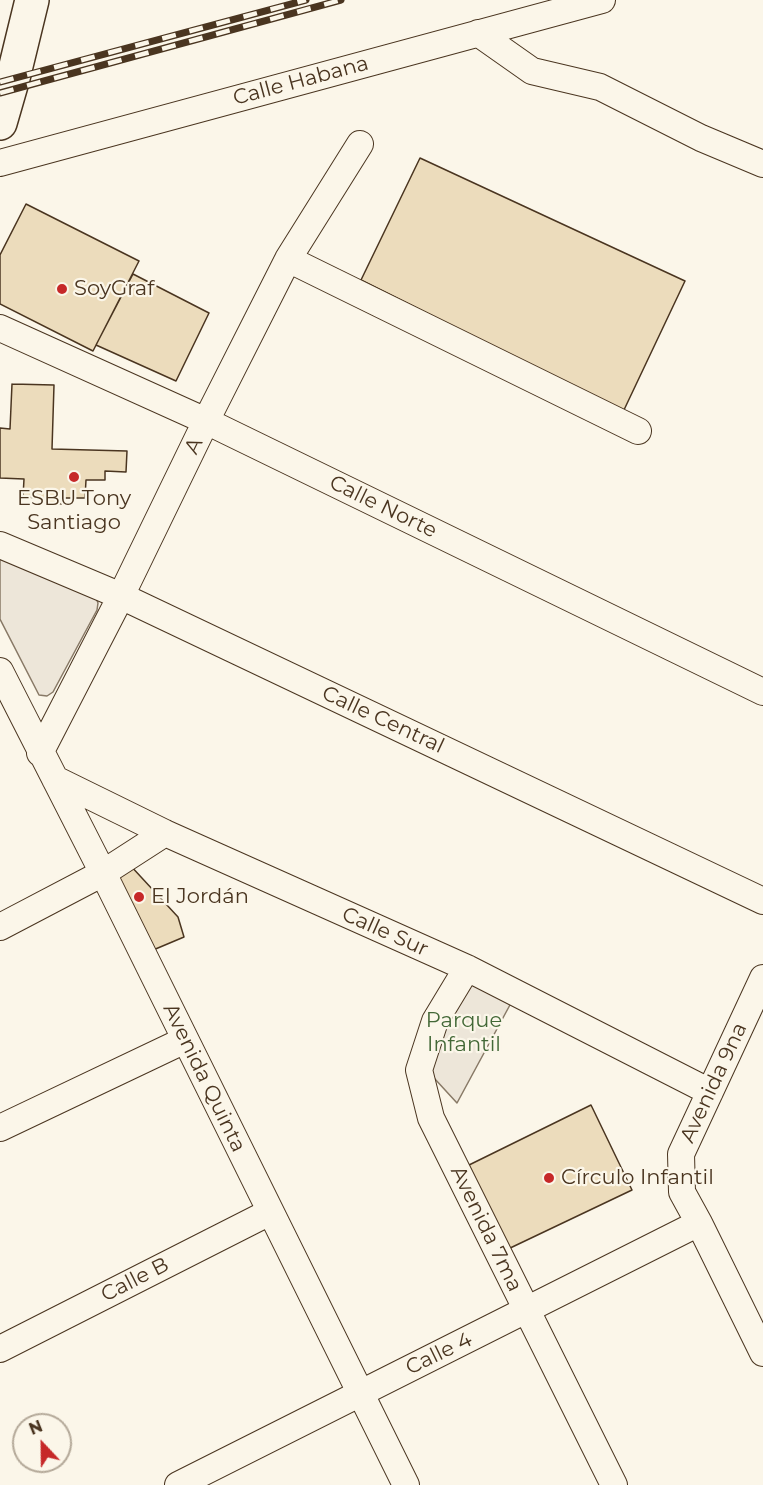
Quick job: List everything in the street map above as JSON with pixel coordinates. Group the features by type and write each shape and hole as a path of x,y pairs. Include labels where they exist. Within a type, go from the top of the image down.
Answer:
{"main road":[{"path":"0,123 13,78 11,38 32,0"}],"street":[{"name":"Calle Habana","path":"0,163 602,0"},
{"path":"478,33 532,71 600,87 700,138 763,164"},
{"name":"A","path":"40,753 121,596 288,259 360,144"},
{"path":"288,259 638,431"},
{"name":"Calle Norte","path":"0,328 206,421 763,692"},
{"name":"Calle Central","path":"0,545 121,596 763,901"},
{"name":"Avenida Quinta","path":"0,671 103,873 406,1485"},
{"name":"Calle Sur","path":"55,779 165,833 467,969 710,1092"},
{"path":"0,927 103,873 165,833"},
{"name":"Avenida 7ma","path":"467,969 435,1021 419,1070 431,1118 614,1485"},
{"name":"Avenida 9na","path":"762,1346 682,1192 681,1154 763,978"},
{"path":"0,1128 185,1040"},
{"name":"Calle B","path":"0,1349 270,1212"},
{"name":"Calle 4","path":"178,1485 699,1222"}],"green space":[{"path":"0,553 96,598 98,603 97,610 53,692 47,696 39,695 0,619"},
{"name":"Parque Infantil","path":"466,976 511,1003 457,1103 423,1066"}],"building":[{"path":"420,158 685,281 623,412 361,280"},
{"name":"SoyGraf","path":"26,204 139,261 93,351 0,304 0,255"},
{"path":"133,274 209,313 176,381 96,345"},
{"path":"12,384 54,385 52,449 127,451 126,472 105,471 105,480 86,480 85,498 64,498 64,504 43,503 43,498 23,497 24,479 0,478 0,428 10,429"},
{"name":"El Jordán","path":"129,864 178,917 184,937 146,953 110,876"},
{"name":"Círculo Infantil","path":"591,1105 632,1190 506,1250 467,1166"}],"railway":[{"path":"0,82 306,0"},
{"path":"0,93 341,0"}],"place":[{"name":"SoyGraf","path":"62,289"},
{"name":"ESBU Tony Santiago","path":"74,477"},
{"name":"El Jordán","path":"139,897"},
{"name":"Círculo Infantil","path":"549,1178"}]}
